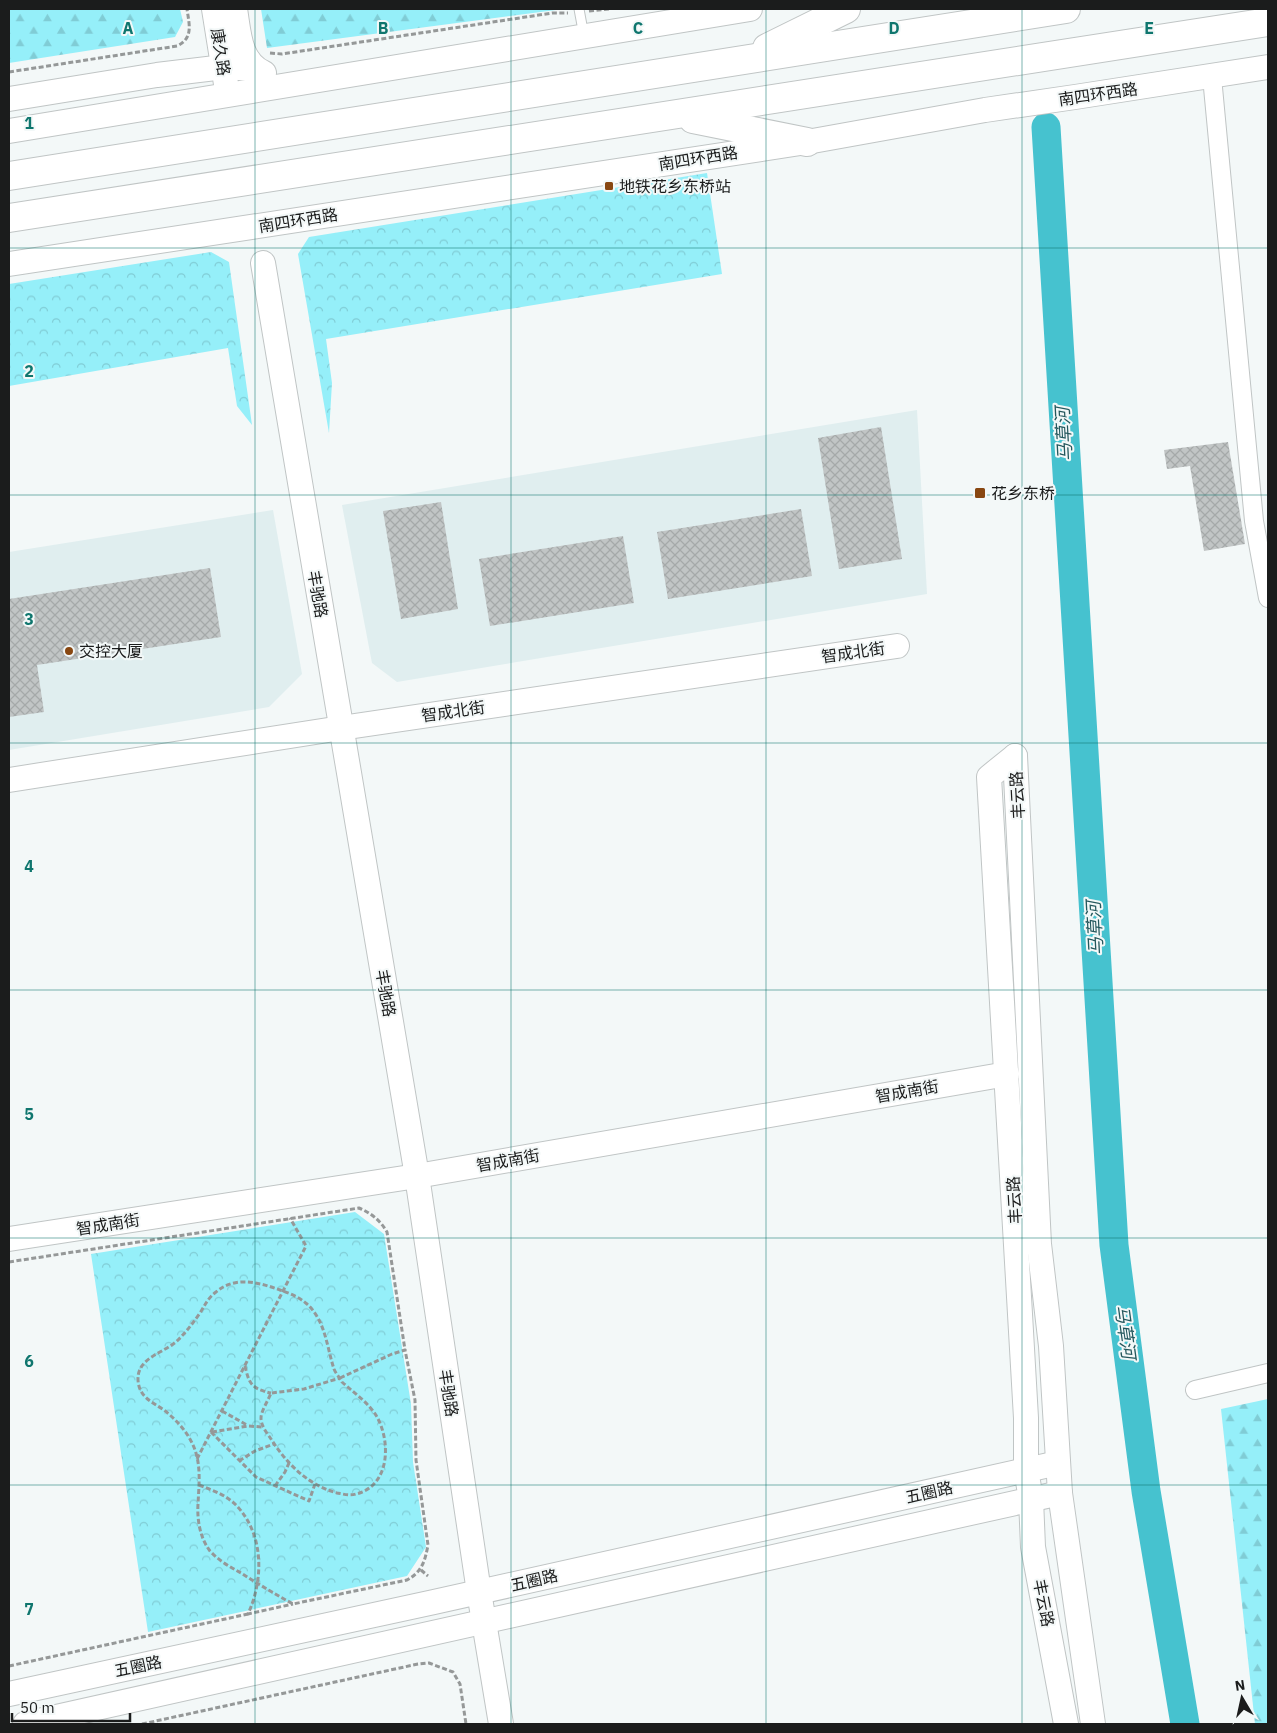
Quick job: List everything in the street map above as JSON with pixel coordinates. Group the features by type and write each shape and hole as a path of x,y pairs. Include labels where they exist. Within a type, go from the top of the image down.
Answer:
{"highway":[{"path":"743,60 846,9"},
{"path":"9,176 1066,9"},
{"path":"9,218 1268,22"},
{"path":"674,115 807,142"}],"main road":[{"name":"康久路","path":"214,9 228,94"},
{"name":"康久路","path":"236,9 248,60 275,78 296,84"},
{"path":"9,131 750,9"},
{"path":"9,98 157,75 224,67 248,60"},
{"name":"南四环西路","path":"9,264 807,142 985,110 1268,67"},
{"name":"丰驰路","path":"263,263 417,1176 479,1592 501,1724"},
{"name":"智成北街","path":"9,780 341,728 897,646"},
{"name":"丰云路","path":"1066,1724 1033,1548 1031,1499 1026,1470 1026,1418 989,777 1015,756 1039,1244 1051,1346 1060,1493 1093,1724"},
{"name":"智成南街","path":"9,1239 417,1176 1006,1074"},
{"name":"五圈路","path":"9,1694 1058,1463"},
{"name":"五圈路","path":"25,1724 1060,1493"}],"street":[{"path":"1212,76 1254,521 1268,598"},
{"path":"1195,1390 1268,1373"}],"lane":[{"path":"580,11 584,36"}],"path":[{"path":"9,72 177,46 184,43 188,35 190,27 187,9"},
{"path":"248,60 552,13 608,9"},
{"path":"9,1262 359,1208 366,1211 382,1223 387,1232 405,1350 415,1400 416,1460 428,1546 421,1570 407,1580 9,1666"},
{"path":"197,1459 306,1246 290,1218"},
{"path":"271,1394 261,1417 263,1428 274,1444 303,1477 330,1491 345,1495 356,1494 374,1484 380,1477 384,1466 385,1450 377,1418 335,1371 326,1336 320,1322 307,1304 298,1297 283,1291 252,1282 239,1282 227,1285 217,1291 208,1299 189,1328 176,1342 153,1355 142,1366 138,1381 144,1396 173,1418 191,1440 197,1459 199,1485 198,1521 205,1542 211,1552 222,1561 292,1604"},
{"path":"245,1366 253,1386 260,1391 271,1394 304,1389 340,1378 405,1350"},
{"path":"222,1411 248,1426"},
{"path":"211,1432 248,1426 263,1428"},
{"path":"211,1432 256,1477 308,1501 316,1484"},
{"path":"239,1461 274,1444"},
{"path":"276,1486 289,1462"},
{"path":"199,1485 222,1495 235,1504 254,1533 258,1554 258,1583 248,1614"},
{"path":"421,1570 428,1576"},
{"path":"444,1668 447,1662"},
{"path":"142,1724 429,1663 453,1672 460,1684 466,1724"}],"shaded area":[{"path":"917,410 927,594 397,682 372,663 342,505"},
{"path":"273,510 302,674 269,707 9,750 9,552"}],"green space":[{"path":"9,9 180,9 183,22 175,37 9,63"},
{"path":"261,9 555,9 556,10 267,48"},
{"path":"707,173 722,274 326,339 332,383 329,433 298,254 309,237"},
{"path":"211,252 229,262 252,425 237,406 228,348 9,386 9,284"},
{"path":"355,1212 384,1234 411,1404 413,1462 426,1547 407,1576 148,1632 91,1254"},
{"path":"1268,1399 1268,1724 1255,1724 1221,1409"}],"building":[{"path":"881,427 902,559 839,569 818,438"},
{"path":"1228,442 1245,544 1204,551 1190,466 1167,469 1164,450"},
{"path":"441,502 458,609 401,619 383,511"},
{"path":"801,509 812,576 668,599 657,532"},
{"path":"623,536 634,603 490,626 479,559"},
{"name":"交控大厦","path":"210,568 221,637 37,665 44,712 9,717 9,599"}],"waterway":[{"name":"马草河","path":"1046,127 1114,1245 1146,1491 1185,1724"}],"place":[{"name":"地铁花乡东桥站","path":"609,186"},
{"name":"花乡东桥","path":"980,493"},
{"name":"交控大厦","path":"69,651"}]}
